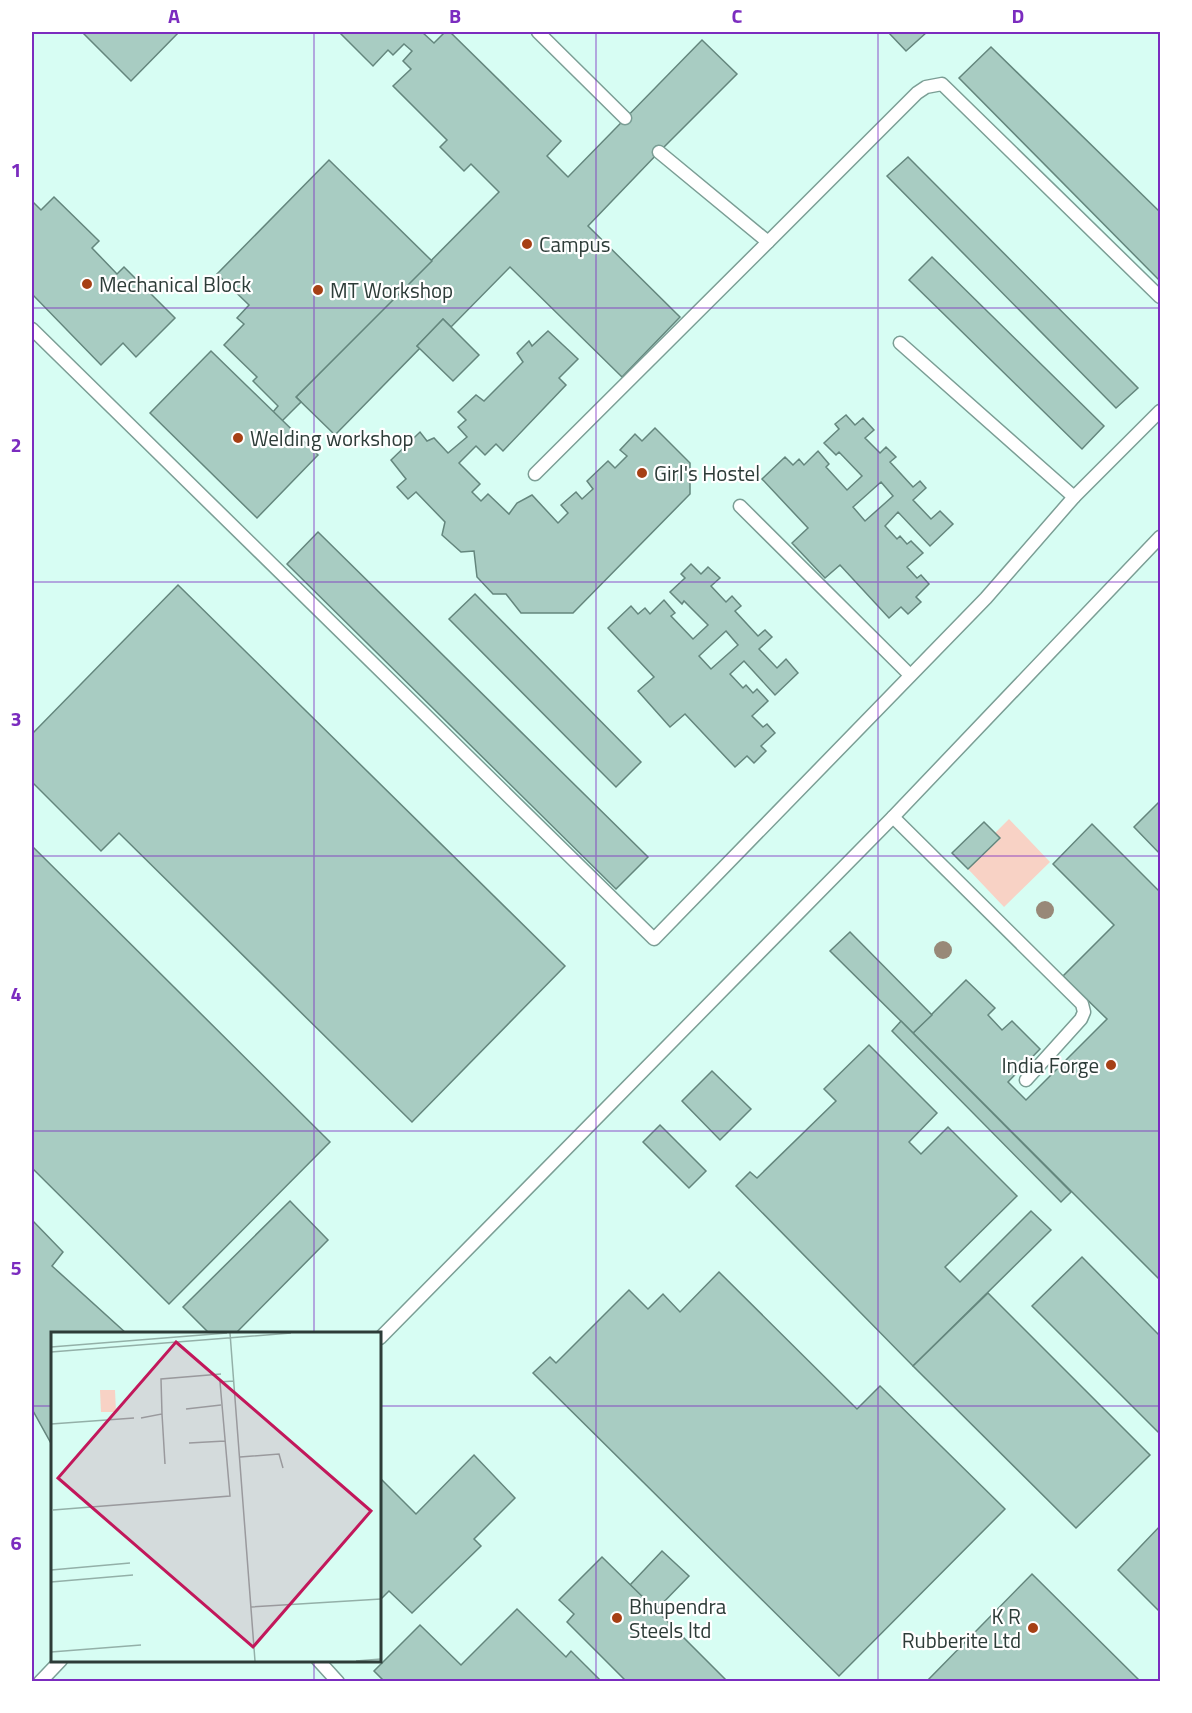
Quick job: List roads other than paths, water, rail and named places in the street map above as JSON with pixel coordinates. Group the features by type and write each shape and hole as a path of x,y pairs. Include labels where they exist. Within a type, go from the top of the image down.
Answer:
{"lane":[{"path":"538,32 625,118"},
{"path":"535,474 917,93 926,87 942,84 1161,297"},
{"path":"659,152 768,242"},
{"path":"32,329 654,939 986,598 1074,497 1161,411"},
{"path":"900,343 1074,497"},
{"path":"740,506 910,675"},
{"path":"381,1337 893,818 1161,537"},
{"path":"893,818 1082,1004 1084,1012 1081,1019 1026,1080"},
{"path":"40,1682 59,1662"},
{"path":"320,1662 338,1682"}],"place":[{"name":"Campus","path":"527,244"},
{"name":"Mechanical Block","path":"87,284"},
{"name":"MT Workshop","path":"318,290"},
{"name":"Welding workshop","path":"238,438"},
{"name":"Girl's Hostel","path":"642,473"},
{"name":"India Forge","path":"1111,1065"},
{"name":"Bhupendra Steels ltd","path":"617,1618"},
{"name":"K R Rubberite Ltd","path":"1033,1628"}]}
